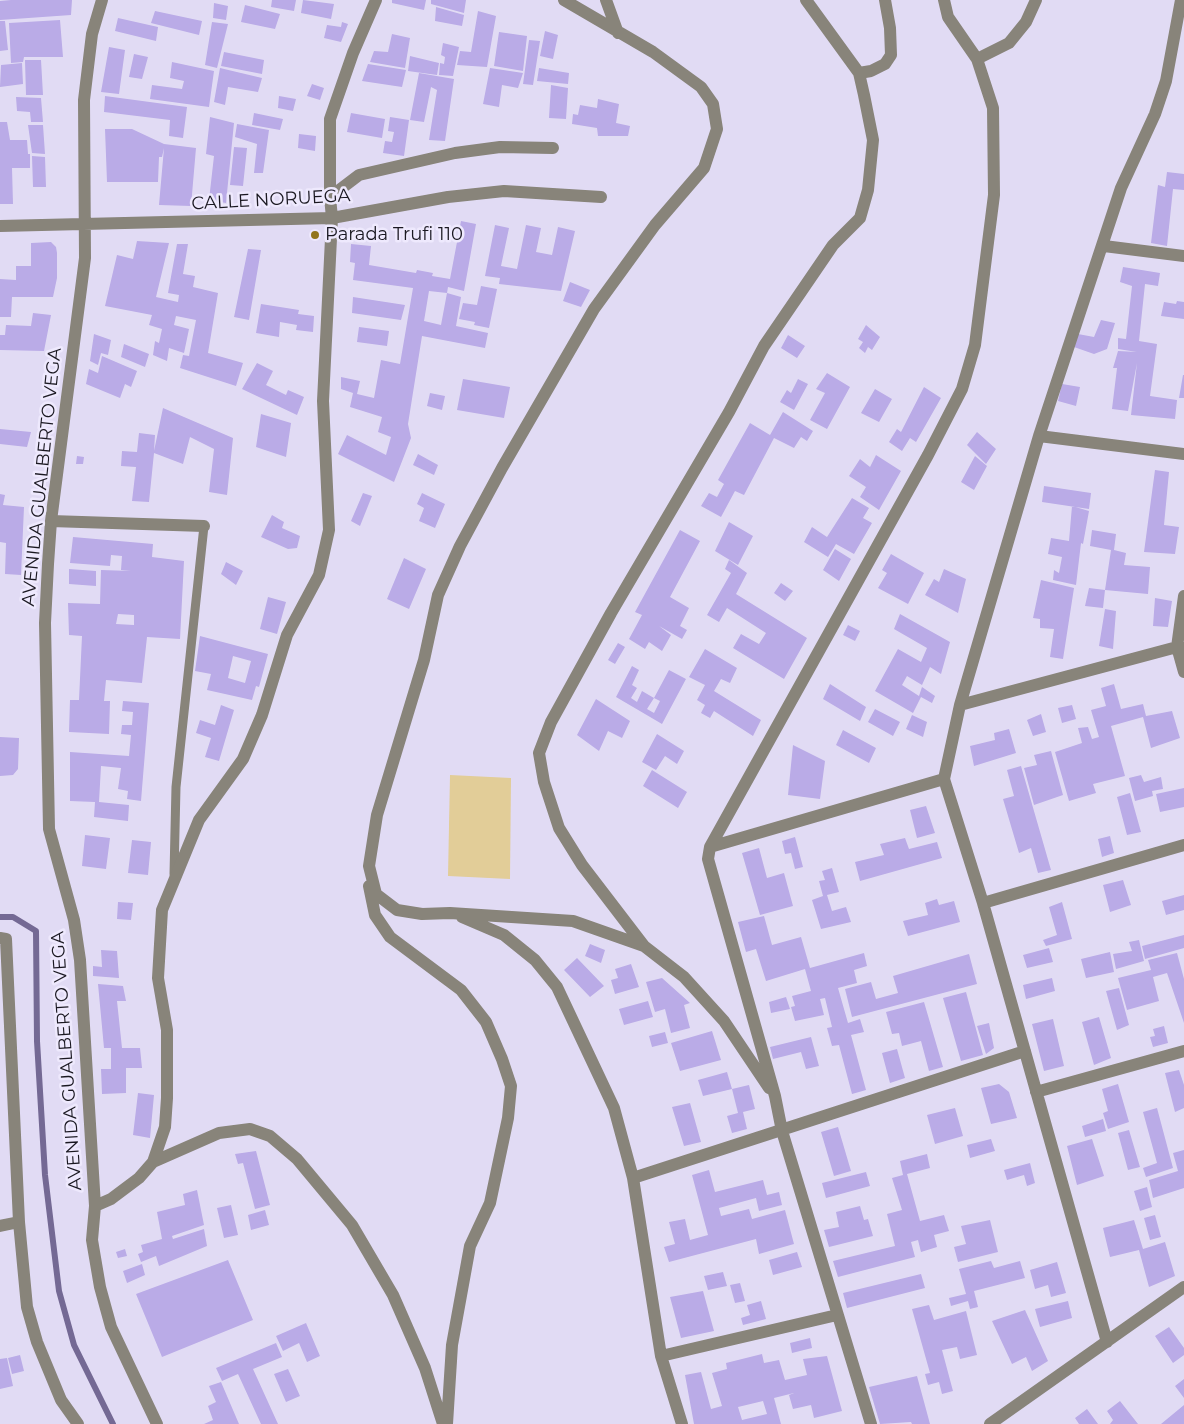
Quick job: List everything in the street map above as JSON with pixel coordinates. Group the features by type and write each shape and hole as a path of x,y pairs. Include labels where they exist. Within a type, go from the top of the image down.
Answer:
{"street":[{"name":"AVENIDA GUALBERTO VEGA","path":"102,0 92,34 84,100 85,258 51,521 45,623 49,829 74,920 80,960 95,1206 92,1240 102,1295 111,1327 129,1370 156,1424"},
{"path":"154,1162 164,1127 167,1098 166,1030 158,978 158,940 162,910 200,820 243,759 262,715 287,635 319,575 328,530 323,401 332,218 330,197 330,119 353,53 376,0"},
{"path":"448,1424 452,1345 470,1246 490,1203 508,1118 511,1086 486,1022 461,990 390,937 375,915 369,887 369,866 377,815 424,660 438,595 460,546 502,468 594,309 656,225 704,168 717,129 713,104 701,87 653,52 618,33 588,12 564,0"},
{"path":"606,0 618,33"},
{"path":"775,1096 724,1021 684,976 644,946 582,865 559,828 544,782 540,752 551,722 606,621 729,412 764,346 833,245 860,218 868,190 873,140 859,73 806,0"},
{"path":"859,73 871,71 885,64 891,55 890,28 885,0"},
{"path":"871,1424 782,1131 775,1096 708,859 710,847 928,455 962,389 975,345 994,195 993,108 977,60 948,17 944,0"},
{"path":"977,60 1009,43 1026,22 1036,0"},
{"path":"1107,1342 983,903 944,779 960,704 1039,436 1104,246 1121,188 1154,114 1166,81 1181,0"},
{"path":"330,197 358,175 455,153 500,147 553,148"},
{"name":"CALLE NORUEGA","path":"0,226 332,218 448,197 504,191 601,197"},
{"path":"1104,246 1184,256"},
{"path":"1039,436 1184,454"},
{"path":"51,521 204,526"},
{"path":"1184,596 1180,647 1184,672"},
{"path":"960,704 1180,647"},
{"path":"710,847 944,779"},
{"path":"983,903 1184,845"},
{"path":"369,866 376,894 397,910 422,914 450,912 574,921 644,946"},
{"path":"450,912 504,935 535,960 557,987 614,1108 633,1178 661,1356 682,1424"},
{"path":"0,938 6,939 19,1222 27,1307 37,1342 61,1400 78,1424"},
{"path":"633,1178 1025,1051"},
{"path":"1036,1092 1184,1051"},
{"path":"95,1206 111,1199 139,1178 154,1162 219,1133 250,1128 270,1136 297,1159 352,1225 393,1295 425,1368 443,1424"},
{"path":"0,1226 19,1222"},
{"path":"990,1424 1184,1287"},
{"path":"661,1356 837,1315"}],"lane":[{"path":"174,879 176,787 204,526"}],"shaded area":[{"path":"450,775 511,778 510,879 448,876"}],"building":[{"path":"72,0 71,15 0,20 0,1"},
{"path":"272,0 296,0 294,11 271,7"},
{"path":"303,0 334,4 331,19 301,13"},
{"path":"392,0 426,0 424,10 392,3"},
{"path":"431,0 466,0 464,13 431,4"},
{"path":"214,3 228,6 226,20 213,18"},
{"path":"245,5 280,14 275,29 241,22"},
{"path":"436,7 464,15 462,26 435,21"},
{"path":"155,11 202,21 199,35 151,23"},
{"path":"478,11 496,16 487,67 457,65 460,51 471,52"},
{"path":"118,18 158,27 156,41 115,31"},
{"path":"60,20 63,57 24,57 23,62 11,63 9,23"},
{"path":"0,21 5,21 8,50 0,51"},
{"path":"212,22 228,24 217,68 205,65"},
{"path":"342,22 348,24 341,42 324,38 327,25 341,27"},
{"path":"545,31 558,35 553,59 540,56"},
{"path":"499,32 527,36 523,71 494,66"},
{"path":"392,34 410,38 405,68 370,62 374,51 388,52"},
{"path":"529,40 540,41 533,85 523,84"},
{"path":"443,43 459,47 453,76 439,75 440,63 444,64 445,57 441,55"},
{"path":"109,47 125,50 119,94 101,92"},
{"path":"224,52 264,60 262,74 221,66"},
{"path":"134,54 148,57 142,79 129,77"},
{"path":"410,56 439,63 437,75 408,71"},
{"path":"25,60 41,60 43,95 26,95"},
{"path":"172,62 214,71 209,107 150,99 152,85 182,89 184,81 170,78"},
{"path":"22,63 23,84 0,87 1,65"},
{"path":"368,64 406,70 402,87 362,81"},
{"path":"220,68 262,78 258,92 228,87 225,105 214,102"},
{"path":"490,68 523,73 518,88 502,85 499,107 483,104"},
{"path":"539,68 569,73 568,84 537,81"},
{"path":"419,73 454,79 445,141 429,140 437,90 431,87 424,122 410,120"},
{"path":"312,84 324,88 320,100 307,96"},
{"path":"551,85 568,88 566,119 549,118"},
{"path":"105,96 187,107 183,138 169,136 170,120 104,112"},
{"path":"279,96 296,99 293,111 278,108"},
{"path":"16,97 41,98 43,122 31,122 30,112 17,111"},
{"path":"598,99 619,104 616,123 630,126 628,136 598,136 597,128 572,124 573,114 578,115 580,105 597,108"},
{"path":"254,113 283,119 280,130 252,125"},
{"path":"351,113 385,119 382,138 347,132"},
{"path":"210,117 234,123 226,203 209,200 214,156 206,154"},
{"path":"390,117 409,120 404,156 383,153 385,141 392,142 394,132 388,131"},
{"path":"0,122 7,122 10,140 27,140 28,154 30,154 30,168 12,168 13,204 0,204"},
{"path":"237,124 269,130 263,173 254,173 257,144 235,137"},
{"path":"28,125 43,125 45,154 32,153"},
{"path":"105,129 132,129 164,144 196,148 191,206 159,205 164,148 162,157 159,157 158,182 107,182"},
{"path":"299,134 316,136 315,151 298,148"},
{"path":"234,147 247,148 243,186 230,185"},
{"path":"32,156 45,157 46,187 33,187"},
{"path":"1167,172 1184,174 1184,190 1173,189 1167,246 1151,243 1158,185 1165,187"},
{"path":"461,221 476,224 464,291 448,287 447,293 461,297 456,326 488,333 485,348 422,336 408,424 411,438 394,482 338,454 347,435 386,455 391,437 378,432 382,417 350,407 353,393 341,389 341,377 360,381 357,394 374,398 381,360 400,364 413,288 353,280 355,263 350,262 351,244 371,246 369,265 416,273 417,270 433,273 432,276 450,279","holes":["429,291 447,293 441,325 424,321"]},
{"path":"495,225 509,228 501,266 517,269 526,225 541,228 536,252 552,255 558,227 575,231 561,291 499,284 500,278 485,276"},
{"path":"137,241 169,243 156,297 178,302 179,295 168,293 177,244 188,244 183,274 195,276 193,287 218,293 208,353 243,363 236,386 180,368 183,355 189,356 196,320 176,316 174,325 189,329 184,353 169,348 167,361 153,355 155,341 159,343 162,329 149,325 152,315 105,306 117,255 133,259"},
{"path":"51,242 56,247 57,253 57,278 53,297 12,297 11,317 0,317 0,279 16,280 16,266 31,266 31,243"},
{"path":"248,249 261,250 249,320 234,317"},
{"path":"1123,267 1160,273 1158,286 1145,284 1139,341 1157,344 1150,396 1177,400 1175,419 1131,415 1137,363 1128,411 1112,409 1117,368 1113,368 1118,351 1137,352 1118,349 1118,338 1126,339 1132,286 1120,282"},
{"path":"570,282 590,290 581,307 563,301"},
{"path":"481,286 497,289 489,328 474,325 475,322 459,319 463,303 477,305"},
{"path":"353,297 405,305 401,320 352,313"},
{"path":"1177,301 1184,302 1184,319 1161,316 1164,302 1176,304"},
{"path":"261,304 299,310 298,314 314,316 313,332 296,330 297,325 280,322 279,337 256,333"},
{"path":"33,313 51,315 44,351 0,350 0,335 5,335 6,325 31,326"},
{"path":"1101,320 1115,323 1107,349 1094,354 1074,347 1078,334 1094,337"},
{"path":"866,325 880,337 872,350 868,347 865,353 859,348 863,342 858,339"},
{"path":"359,327 389,331 387,346 357,342"},
{"path":"94,334 111,340 108,355 101,353 98,365 90,361"},
{"path":"788,335 805,346 797,358 781,348"},
{"path":"124,344 149,354 145,367 121,357"},
{"path":"102,356 137,371 131,387 125,384 120,398 86,384 89,369 98,373"},
{"path":"257,363 273,371 266,385 286,395 288,390 304,397 297,415 242,389"},
{"path":"827,373 850,387 827,429 810,420 825,393 816,389"},
{"path":"1183,375 1184,398 1179,398"},
{"path":"463,379 510,387 504,418 457,410"},
{"path":"798,379 808,384 794,410 780,402 787,390 791,393"},
{"path":"1062,384 1080,387 1076,406 1058,401"},
{"path":"924,387 941,398 916,442 910,438 902,451 889,442 897,429 901,432"},
{"path":"875,389 892,399 879,422 861,413"},
{"path":"430,393 445,396 442,410 427,406"},
{"path":"163,408 233,438 227,495 209,492 214,449 190,437 183,464 154,453 149,502 132,501 136,467 121,466 122,451 137,452 139,433 155,435 154,451"},
{"path":"783,412 813,431 807,441 801,437 794,448 774,438 744,495 735,491 721,517 701,506 709,493 717,497 724,484 718,480 750,423 770,435"},
{"path":"261,414 291,423 286,457 256,447"},
{"path":"0,429 31,432 27,447 0,444"},
{"path":"977,432 996,449 986,464 967,445"},
{"path":"418,454 438,465 434,475 413,465"},
{"path":"876,455 901,471 879,510 860,497 866,487 849,476 860,459 870,467"},
{"path":"77,456 84,457 83,464 76,464"},
{"path":"975,456 987,466 974,490 961,482"},
{"path":"1155,470 1169,472 1164,525 1179,527 1175,554 1144,552"},
{"path":"1044,486 1091,493 1089,509 1042,502"},
{"path":"363,493 372,496 360,526 351,521"},
{"path":"422,493 445,504 435,528 419,521 424,508 417,504"},
{"path":"0,494 5,495 3,505 24,507 21,575 5,574 6,543 0,542"},
{"path":"852,498 869,508 863,518 872,523 854,554 836,544 828,557 804,542 812,527 827,537"},
{"path":"1072,506 1089,511 1083,544 1081,543 1076,585 1053,580 1054,570 1059,573 1062,557 1048,554 1051,538 1069,541"},
{"path":"272,515 284,522 282,528 300,536 297,548 288,549 261,537"},
{"path":"729,522 753,536 738,565 715,551"},
{"path":"680,530 700,541 670,597 689,608 680,626 687,630 682,639 659,626 671,635 662,651 649,642 645,649 629,639 642,615 635,612"},
{"path":"1092,530 1116,534 1114,550 1126,553 1124,565 1150,567 1148,594 1105,590 1111,550 1090,546"},
{"path":"73,537 153,544 152,557 184,561 180,639 147,637 142,683 106,680 104,701 110,701 109,734 69,732 70,700 79,700 82,636 69,635 68,603 100,604 101,570 131,571 121,570 122,556 111,555 110,566 70,563","holes":["118,614 134,615 134,625 116,624"]},
{"path":"835,549 851,559 839,581 823,570"},
{"path":"891,554 924,573 908,604 878,588 887,573 882,570"},
{"path":"404,558 426,569 409,609 387,599"},
{"path":"729,560 747,573 736,594 807,638 784,679 733,648 741,634 759,644 766,633 727,608 719,622 707,615 731,573 725,569"},
{"path":"226,562 243,571 236,585 221,574"},
{"path":"69,569 96,571 96,586 69,584"},
{"path":"944,569 966,579 958,613 925,595 934,579 939,582"},
{"path":"1041,580 1074,588 1063,659 1050,657 1054,629 1040,628 1040,619 1033,618"},
{"path":"781,583 793,591 785,601 774,593"},
{"path":"1089,588 1105,590 1103,608 1085,606"},
{"path":"268,597 286,602 277,634 260,629"},
{"path":"1155,598 1172,601 1168,627 1153,626"},
{"path":"1105,609 1116,611 1113,649 1099,646"},
{"path":"900,614 950,642 941,674 930,667 922,685 907,676 902,685 919,696 922,687 935,696 932,703 921,697 913,713 875,691 898,649 921,662 927,648 894,629"},
{"path":"848,625 860,631 855,641 843,635"},
{"path":"200,636 268,654 259,687 256,686 252,700 207,690 211,674 195,671","holes":["233,656 251,661 245,683 228,678"]},
{"path":"618,643 625,647 615,664 608,660"},
{"path":"705,649 737,668 730,683 721,679 714,691 761,720 753,736 714,711 710,718 701,713 705,705 697,700 705,685 689,677"},
{"path":"632,666 639,670 632,685 637,688 631,698 637,702 642,691 654,698 669,670 686,679 662,724 616,697","holes":["654,698 660,701 654,713 647,709"]},
{"path":"830,684 866,707 860,721 823,699"},
{"path":"1114,684 1121,709 1143,704 1146,716 1172,711 1180,738 1151,748 1143,717 1111,726 1125,776 1093,784 1096,793 1069,801 1055,752 1082,743 1078,728 1088,727 1092,739 1099,737 1091,710 1106,706 1101,688"},
{"path":"596,699 630,721 622,738 608,731 599,751 577,735"},
{"path":"123,701 149,703 141,801 127,799 128,791 118,789 121,768 101,766 99,802 129,805 128,821 94,817 95,802 70,801 70,752 129,756 131,735 121,734 122,725 132,725 133,712 122,711"},
{"path":"221,705 234,710 219,761 205,757 211,738 196,733 200,720 215,725"},
{"path":"1072,705 1076,719 1062,723 1058,708"},
{"path":"875,709 900,722 893,736 868,722"},
{"path":"1041,714 1046,732 1033,736 1027,720"},
{"path":"912,715 927,722 923,737 906,729"},
{"path":"1009,729 1016,753 974,766 970,746 995,740 994,733"},
{"path":"843,730 876,748 869,763 836,745"},
{"path":"657,734 684,751 677,764 665,756 656,770 642,762"},
{"path":"0,737 19,738 18,769 13,775 0,776"},
{"path":"793,745 825,761 820,799 788,795"},
{"path":"1051,751 1063,795 1034,805 1024,768 1037,765 1034,755"},
{"path":"1021,766 1051,870 1038,873 1031,848 1019,853 1003,799 1014,796 1007,770"},
{"path":"652,770 687,792 678,808 643,786"},
{"path":"1141,775 1144,782 1161,777 1163,789 1152,791 1153,796 1135,801 1129,778"},
{"path":"1184,788 1184,807 1160,812 1156,794"},
{"path":"1130,793 1141,832 1127,835 1117,797"},
{"path":"926,806 935,833 917,838 910,810"},
{"path":"85,835 110,838 106,869 82,866"},
{"path":"1110,836 1114,853 1102,857 1098,839"},
{"path":"795,837 803,867 795,869 791,853 785,854 782,841"},
{"path":"905,838 909,849 937,842 942,858 860,881 855,862 884,855 880,844"},
{"path":"132,840 151,842 148,875 128,873"},
{"path":"759,848 767,878 784,873 793,906 760,915 742,853"},
{"path":"832,868 839,892 827,895 832,911 846,907 851,922 821,929 812,900 823,896 819,881 825,880 822,871"},
{"path":"1123,880 1131,905 1110,912 1103,885"},
{"path":"1184,895 1184,910 1166,915 1162,901"},
{"path":"937,899 939,905 954,901 960,922 908,936 903,921 928,915 925,903"},
{"path":"118,902 133,903 131,920 117,919"},
{"path":"1062,902 1072,939 1046,946 1043,940 1057,935 1049,907"},
{"path":"764,916 772,945 801,937 810,968 864,953 867,966 854,970 857,983 838,988 848,1023 860,1019 864,1032 851,1035 866,1090 852,1094 839,1045 832,1046 827,1028 832,1027 825,998 820,999 824,1015 795,1021 791,1007 795,1006 792,996 811,991 805,969 766,981 756,949 746,952 738,922"},
{"path":"1184,935 1184,948 1145,959 1142,946"},
{"path":"1139,940 1144,961 1116,969 1113,954 1132,951 1129,942"},
{"path":"590,944 605,950 601,963 585,956"},
{"path":"1049,948 1053,962 1027,968 1023,955"},
{"path":"101,950 117,951 119,978 93,976 93,966 102,967"},
{"path":"1110,952 1114,972 1086,978 1081,959"},
{"path":"1177,953 1184,979 1184,1023 1167,973 1153,977 1159,1001 1127,1010 1118,978 1151,970 1148,960"},
{"path":"969,954 977,984 852,1017 845,989 871,982 876,999 898,993 893,976"},
{"path":"577,958 604,986 590,997 564,970"},
{"path":"631,964 639,987 615,994 611,980 618,978 615,969"},
{"path":"662,978 690,1003 684,1005 690,1028 671,1033 665,1009 655,1012 646,982"},
{"path":"1052,978 1055,991 1026,999 1023,985"},
{"path":"98,984 123,986 126,1001 117,1001 122,1048 140,1048 142,1068 126,1068 126,1093 102,1094 101,1069 111,1069 111,1048 104,1048"},
{"path":"1119,988 1129,1025 1117,1030 1106,991"},
{"path":"966,992 983,1055 961,1061 943,998"},
{"path":"786,997 790,1009 771,1013 769,1002"},
{"path":"648,1001 653,1017 624,1025 619,1009"},
{"path":"924,1002 943,1067 929,1071 921,1041 902,1046 899,1033 892,1034 886,1012"},
{"path":"1099,1017 1111,1058 1094,1065 1082,1022"},
{"path":"1053,1019 1064,1066 1044,1071 1032,1024"},
{"path":"989,1023 994,1048 986,1054 977,1026"},
{"path":"1164,1026 1168,1043 1153,1047 1150,1037 1155,1036 1153,1029"},
{"path":"712,1031 721,1060 680,1071 671,1043"},
{"path":"665,1032 668,1043 652,1047 649,1036"},
{"path":"811,1037 819,1066 806,1069 801,1052 773,1059 770,1047"},
{"path":"897,1049 905,1078 890,1083 882,1053"},
{"path":"1179,1070 1184,1085 1184,1108 1175,1112 1165,1073"},
{"path":"727,1072 732,1089 703,1096 698,1080"},
{"path":"999,1084 1009,1092 1017,1118 991,1124 981,1088"},
{"path":"1118,1084 1129,1122 1108,1129 1103,1113 1108,1111 1102,1089"},
{"path":"749,1085 755,1109 743,1112 747,1129 732,1133 727,1116 738,1113 732,1089"},
{"path":"138,1093 154,1095 150,1138 133,1135"},
{"path":"690,1103 701,1142 684,1146 672,1107"},
{"path":"955,1108 963,1136 935,1144 927,1115"},
{"path":"1157,1108 1173,1168 1146,1177 1143,1168 1157,1163 1143,1112"},
{"path":"1103,1119 1106,1131 1085,1137 1082,1126"},
{"path":"838,1127 851,1171 834,1176 821,1132"},
{"path":"1129,1130 1140,1167 1128,1170 1118,1133"},
{"path":"991,1139 995,1151 970,1158 967,1145"},
{"path":"1092,1139 1104,1176 1077,1185 1067,1146"},
{"path":"1184,1150 1184,1188 1153,1198 1149,1180 1178,1171 1173,1153"},
{"path":"256,1151 270,1205 255,1209 243,1163 238,1164 235,1154"},
{"path":"927,1154 930,1168 907,1174 920,1221 944,1215 949,1231 934,1235 937,1247 921,1252 918,1240 911,1242 915,1257 838,1277 833,1261 895,1246 887,1214 902,1210 892,1178 903,1175 900,1161"},
{"path":"1030,1163 1035,1183 1027,1186 1024,1175 1007,1180 1004,1170"},
{"path":"709,1170 715,1192 763,1180 767,1195 779,1192 782,1205 759,1211 756,1198 719,1208 721,1216 749,1209 752,1219 785,1210 794,1244 759,1254 756,1239 669,1262 664,1247 675,1244 669,1222 685,1219 690,1240 708,1235 692,1175"},
{"path":"866,1172 870,1186 826,1198 822,1183"},
{"path":"1147,1187 1152,1207 1140,1211 1134,1191"},
{"path":"197,1190 204,1225 172,1236 173,1239 204,1229 207,1246 159,1266 156,1256 141,1262 138,1254 143,1252 141,1245 162,1239 157,1212 185,1205 183,1194"},
{"path":"231,1205 238,1235 224,1238 217,1208"},
{"path":"860,1206 864,1220 868,1219 873,1236 829,1247 824,1230 839,1227 836,1212"},
{"path":"265,1210 269,1225 251,1230 248,1215"},
{"path":"1155,1215 1161,1237 1150,1240 1144,1218"},
{"path":"990,1220 998,1252 958,1262 954,1247 966,1244 961,1226"},
{"path":"1134,1220 1143,1249 1165,1242 1175,1276 1149,1287 1139,1250 1110,1257 1103,1228"},
{"path":"125,1249 127,1256 118,1258 116,1252"},
{"path":"797,1252 802,1267 773,1275 769,1260"},
{"path":"228,1260 253,1320 162,1357 136,1294"},
{"path":"991,1261 994,1268 1020,1261 1025,1278 974,1291 978,1307 970,1309 968,1301 951,1306 949,1298 966,1294 959,1269"},
{"path":"1057,1262 1066,1293 1051,1297 1048,1285 1035,1289 1030,1270"},
{"path":"142,1264 145,1275 127,1283 123,1271"},
{"path":"723,1272 727,1286 708,1290 704,1276"},
{"path":"921,1274 925,1288 847,1308 843,1293"},
{"path":"740,1283 745,1301 735,1303 730,1285"},
{"path":"703,1291 714,1331 681,1338 670,1297"},
{"path":"761,1301 766,1319 743,1325 741,1318 750,1315 747,1305"},
{"path":"1068,1301 1072,1318 1040,1327 1035,1309"},
{"path":"929,1305 934,1320 966,1311 977,1355 960,1359 957,1347 942,1350 953,1391 942,1394 939,1382 928,1385 925,1374 930,1373 912,1309"},
{"path":"1025,1310 1048,1361 1032,1371 1026,1357 1012,1364 992,1321"},
{"path":"306,1323 320,1356 307,1362 299,1343 283,1351 276,1336"},
{"path":"1169,1327 1184,1348 1184,1355 1173,1363 1155,1336"},
{"path":"810,1338 812,1348 792,1353 790,1343"},
{"path":"276,1343 282,1357 253,1369 278,1424 261,1424 238,1374 222,1381 216,1368"},
{"path":"762,1354 764,1363 779,1360 785,1380 807,1375 803,1359 827,1356 842,1411 814,1418 811,1405 793,1409 789,1395 794,1393 774,1398 781,1424 694,1424 685,1375 701,1372 711,1409 722,1406 712,1373 727,1369 726,1363","holes":["763,1401 767,1414 742,1420 738,1407"]},
{"path":"20,1355 24,1371 12,1374 8,1358"},
{"path":"7,1358 13,1386 0,1389 0,1359"},
{"path":"288,1369 300,1396 286,1402 274,1374"},
{"path":"917,1376 930,1424 912,1424 911,1422 880,1424 869,1387"},
{"path":"1184,1379 1184,1398 1175,1386"},
{"path":"221,1382 239,1424 204,1424 213,1420 208,1406 216,1402 209,1386"},
{"path":"1120,1401 1138,1424 1110,1424 1113,1420 1107,1411"},
{"path":"1184,1405 1184,1424 1161,1424"},
{"path":"1087,1409 1098,1424 1079,1424 1075,1418"}],"waterway":[{"path":"0,917 13,917 36,931 37,1041 45,1175 59,1291 74,1345 113,1424"}],"place":[{"name":"Parada Trufi 110","path":"315,235"}]}
